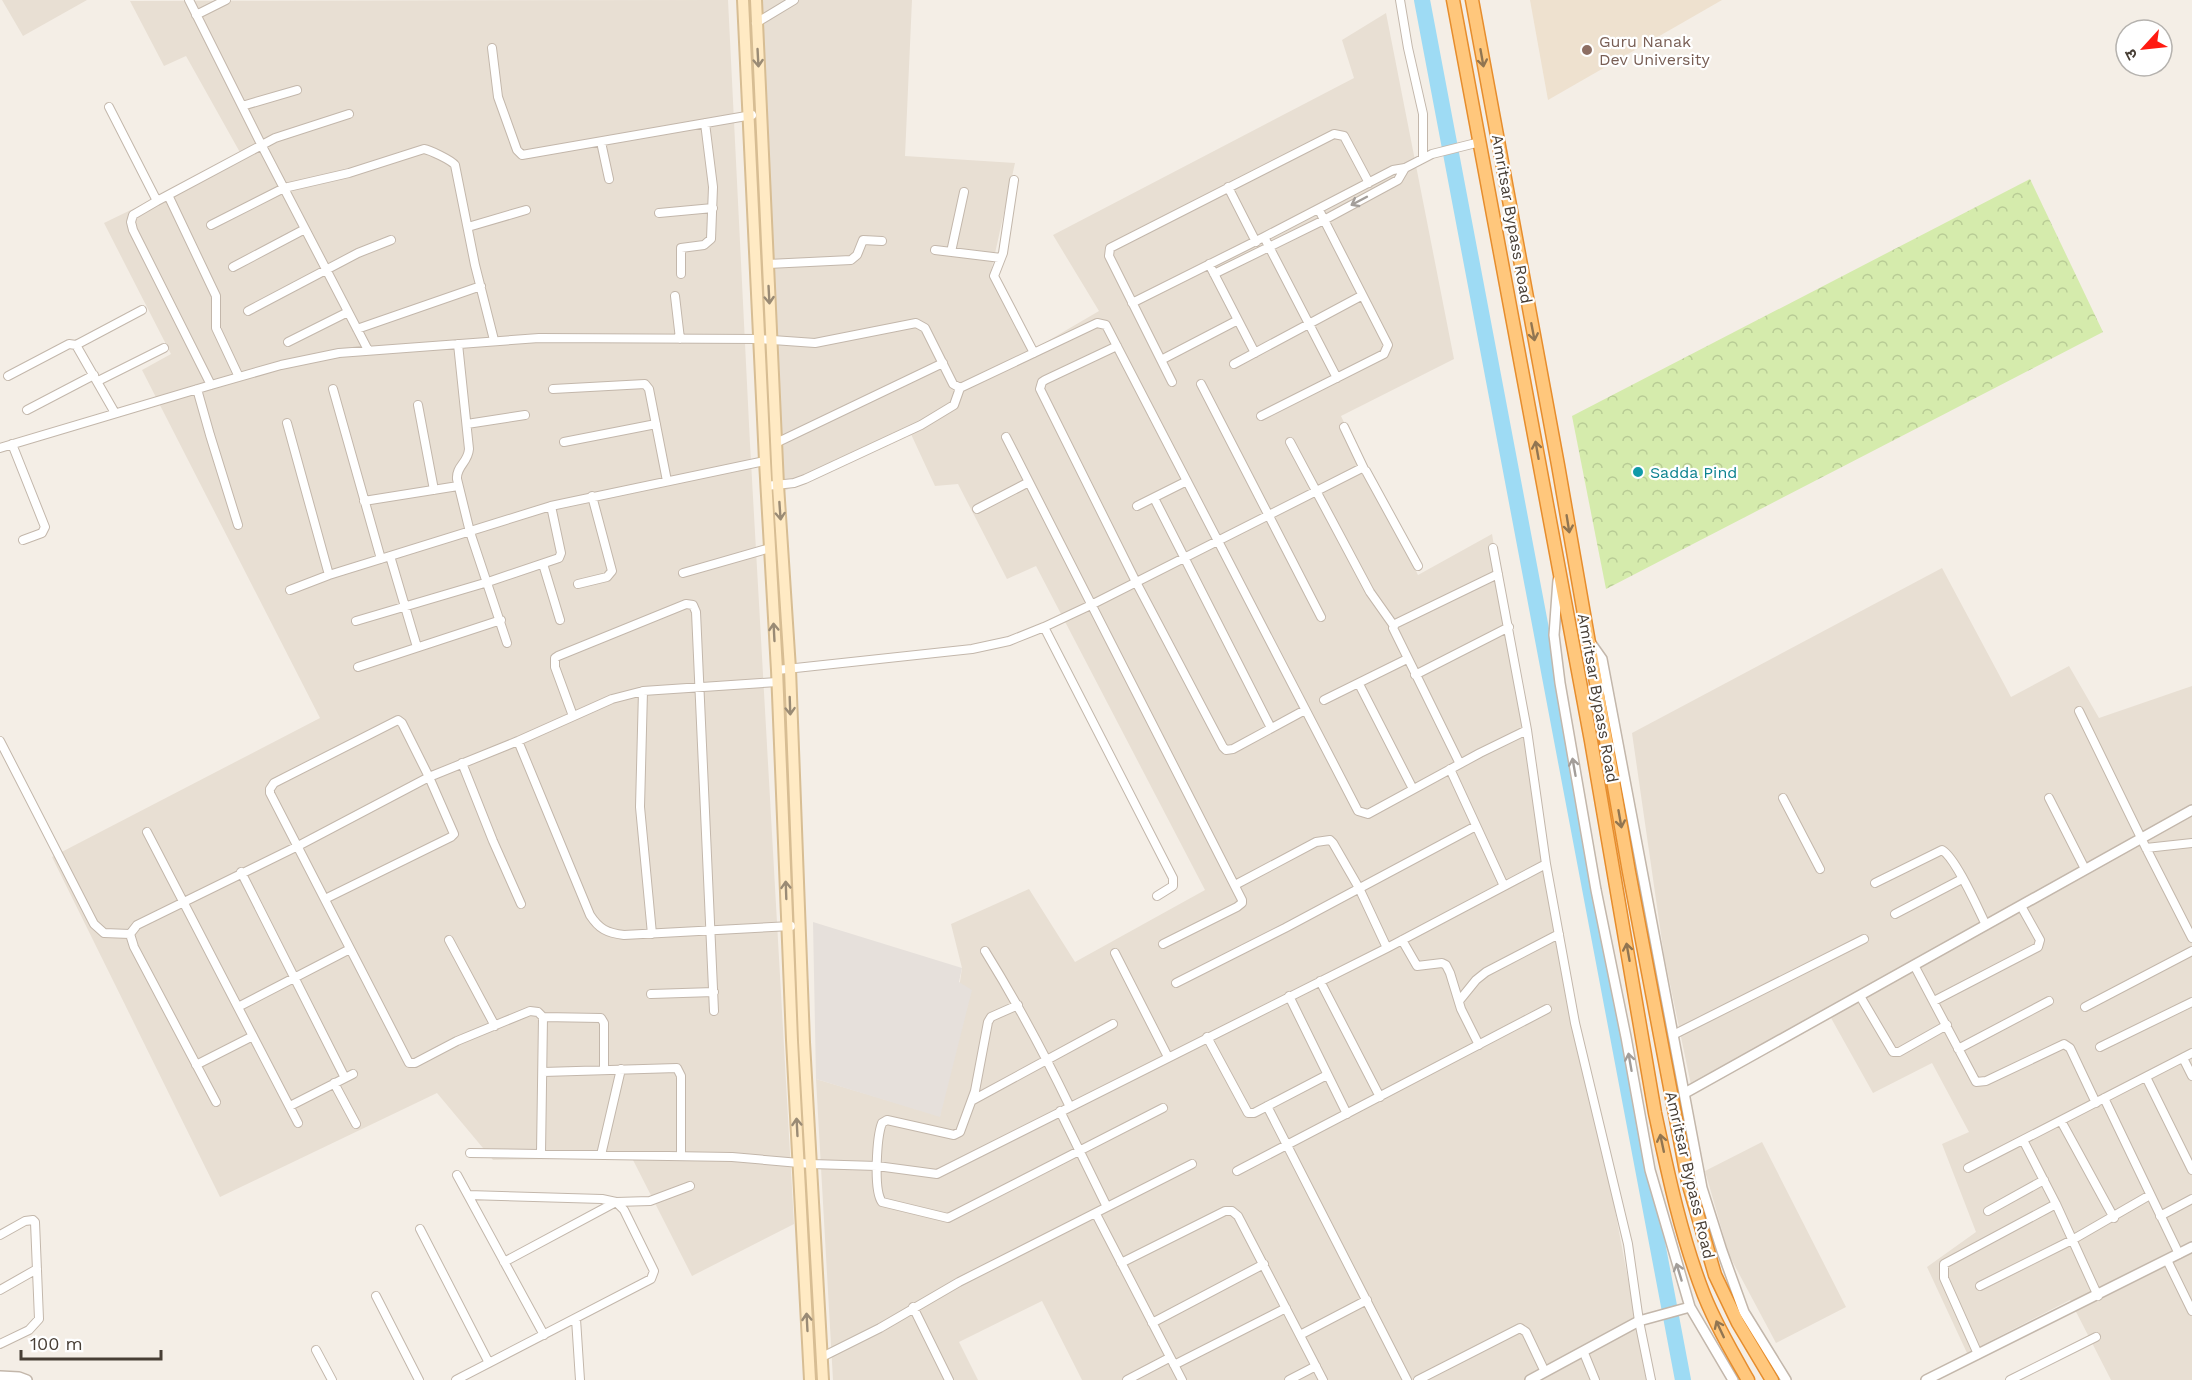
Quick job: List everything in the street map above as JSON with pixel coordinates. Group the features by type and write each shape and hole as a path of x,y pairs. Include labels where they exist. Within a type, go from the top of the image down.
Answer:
{"highway":[{"name":"Amritsar Bypass Road","path":"1453,0 1591,741 1653,1101 1665,1158 1688,1248 1704,1295 1725,1342 1748,1380"},
{"name":"Amritsar Bypass Road","path":"1472,0 1589,640 1633,895 1688,1182 1715,1275 1738,1323 1772,1380"}],"main road":[{"path":"743,0 810,1380"},
{"path":"756,0 823,1380"}],"street":[{"path":"189,0 368,350"},
{"path":"196,15 226,0"},
{"path":"756,23 794,0"},
{"path":"1400,0 1410,59 1423,114 1423,158"},
{"path":"492,48 498,97 515,146 519,153 526,155 761,114"},
{"path":"242,106 297,90"},
{"path":"109,107 157,201"},
{"path":"212,384 132,226 134,215 284,135 349,114"},
{"path":"681,274 681,248 704,245 711,239 713,187 705,123"},
{"path":"1172,382 1109,256 1110,248 1338,134 1344,136 1369,183"},
{"path":"601,142 609,179"},
{"path":"1132,303 1319,210 1393,170 1405,168 1432,154 1480,142"},
{"path":"210,225 284,188 349,173 424,149 428,150 450,160 455,165 494,340"},
{"path":"1214,274 1324,220 1398,180 1405,168"},
{"path":"1014,180 1001,258 994,273 994,280 1034,353"},
{"path":"1228,187 1256,242"},
{"path":"951,252 964,192"},
{"path":"168,195 216,296 216,328 239,377"},
{"path":"659,213 712,208"},
{"path":"468,228 526,210"},
{"path":"1261,416 1384,354 1388,349 1319,210"},
{"path":"233,267 305,229"},
{"path":"1264,237 1337,378"},
{"path":"248,311 326,269 391,240"},
{"path":"768,264 851,260 857,255 863,240 882,241"},
{"path":"935,250 1001,258"},
{"path":"1209,264 1255,353"},
{"path":"357,329 481,286"},
{"path":"675,296 680,339"},
{"path":"1234,364 1362,296"},
{"path":"8,376 69,344 76,345 142,310"},
{"path":"288,342 348,312"},
{"path":"1161,360 1238,320"},
{"path":"0,448 212,384 305,359 368,350 494,340 539,338 759,339 815,343 916,323 925,328 953,384 960,388"},
{"path":"766,486 805,479 921,425 954,405 960,388 1096,323 1106,326 1358,811 1368,814 1527,730"},
{"path":"458,344 469,455 456,473 458,486 470,532 507,643"},
{"path":"76,345 115,413"},
{"path":"1117,346 1045,380 1040,389 1136,582 1226,750 1233,749 1305,710"},
{"path":"27,410 164,348"},
{"path":"776,443 943,363"},
{"path":"554,389 645,384 649,389 667,481"},
{"path":"1201,384 1321,617"},
{"path":"333,388 381,559"},
{"path":"197,389 238,525"},
{"path":"418,405 434,490"},
{"path":"467,424 525,415"},
{"path":"287,423 329,575"},
{"path":"564,442 656,424"},
{"path":"1344,427 1364,469 1418,566"},
{"path":"1006,437 1242,900 1240,905 1163,944"},
{"path":"1290,442 1370,592 1394,626 1407,659 1460,764"},
{"path":"12,444 45,527 42,533 23,540"},
{"path":"290,590 329,575 551,506 765,460"},
{"path":"777,670 988,647 1044,627 1091,605 1269,514 1364,469"},
{"path":"1137,506 1187,481"},
{"path":"977,509 1029,482"},
{"path":"364,501 458,486"},
{"path":"578,584 607,577 612,571 592,496"},
{"path":"1154,498 1270,729"},
{"path":"356,621 488,582 559,558 562,555 551,506"},
{"path":"683,573 770,548"},
{"path":"1493,548 1527,730 1546,864 1575,1023 1628,1244 1639,1321 1651,1380"},
{"path":"390,556 417,647"},
{"path":"543,564 560,620"},
{"path":"1559,571 1554,635 1560,684 1596,890 1650,1170 1687,1308 1733,1380"},
{"path":"1394,626 1498,574"},
{"path":"573,716 555,667 558,656 690,603 693,605 696,612 714,1011"},
{"path":"358,667 501,620"},
{"path":"1044,627 1173,878 1173,886 1157,896"},
{"path":"1415,675 1509,627"},
{"path":"1589,640 1602,659 1702,1188 1744,1312 1785,1380"},
{"path":"1324,700 1407,659"},
{"path":"130,934 137,926 298,846 429,777 612,699 643,691 777,682"},
{"path":"1359,684 1413,789"},
{"path":"643,691 640,807 652,934"},
{"path":"2079,711 2192,938"},
{"path":"325,899 451,837 454,830 402,723 398,720 394,720 271,786 270,793 409,1063 415,1063 457,1041 530,1011 538,1012 543,1017 601,1018 604,1023 604,1069"},
{"path":"0,741 94,924 104,933 130,934"},
{"path":"518,741 590,915 598,927 624,935 800,925"},
{"path":"462,763 521,904"},
{"path":"1450,770 1504,886"},
{"path":"1784,798 1820,869"},
{"path":"2049,798 2085,869"},
{"path":"1685,1094 2192,810"},
{"path":"1176,983 1476,826"},
{"path":"147,831 298,1123"},
{"path":"1235,885 1316,842 1326,840 1333,843 1359,888 1387,948"},
{"path":"2146,848 2192,843"},
{"path":"1875,883 1942,850 1947,853 1986,925"},
{"path":"470,1153 732,1157 811,1164 877,1166 938,1174 1387,948 1546,864"},
{"path":"242,872 294,978 349,1076 290,1106"},
{"path":"1895,914 1962,879"},
{"path":"1934,1001 1989,970 2038,947 2040,940 2021,906"},
{"path":"130,934 134,947 216,1102"},
{"path":"1459,1001 1476,980 1486,972 1559,934"},
{"path":"449,939 495,1026"},
{"path":"1673,1035 1864,939"},
{"path":"1402,940 1417,966 1437,963 1446,965 1479,1045"},
{"path":"238,1007 350,949"},
{"path":"985,951 1047,1058 1070,1107"},
{"path":"2085,1007 2192,951"},
{"path":"1115,953 1168,1057"},
{"path":"1914,965 1973,1079 1979,1082 2064,1044 2070,1048 2096,1103"},
{"path":"1320,981 1380,1097"},
{"path":"651,994 714,992"},
{"path":"1289,996 1347,1114"},
{"path":"1860,996 1893,1052 1899,1052 1947,1025"},
{"path":"1958,1048 2049,1001"},
{"path":"2100,1047 2192,1002"},
{"path":"1018,1005 991,1017 987,1022 973,1100 962,1130 954,1135 884,1121 880,1126 877,1166 878,1197 882,1202 948,1218 1163,1108"},
{"path":"1237,1171 1547,1009"},
{"path":"541,1153 543,1017"},
{"path":"973,1100 1113,1024"},
{"path":"196,1065 253,1036"},
{"path":"1207,1037 1246,1111 1252,1114 1327,1075"},
{"path":"1968,1168 2192,1053"},
{"path":"2183,1058 2192,1076"},
{"path":"543,1072 673,1068 680,1071 681,1156"},
{"path":"601,1155 621,1069"},
{"path":"2146,1077 2192,1170"},
{"path":"334,1083 356,1124"},
{"path":"2104,1098 2180,1254"},
{"path":"1267,1106 1407,1380"},
{"path":"1060,1112 1107,1207"},
{"path":"2061,1121 2114,1218"},
{"path":"2023,1140 2056,1203 2098,1296"},
{"path":"822,1357 880,1328 959,1282 1192,1164"},
{"path":"457,1175 544,1335"},
{"path":"1988,1211 2044,1180"},
{"path":"468,1195 602,1198 616,1202 650,1201 690,1186"},
{"path":"1980,1286 2114,1218 2150,1195"},
{"path":"2160,1216 2192,1199"},
{"path":"504,1262 616,1202"},
{"path":"456,1380 651,1279 654,1275 652,1266 626,1213 616,1202"},
{"path":"1978,1354 1944,1278 1944,1264 2056,1203"},
{"path":"1121,1263 1229,1210 1238,1216 1323,1380"},
{"path":"1096,1214 1182,1380"},
{"path":"0,1235 26,1221 33,1220 36,1226 39,1319 29,1329 0,1344"},
{"path":"420,1229 489,1363"},
{"path":"1926,1380 2192,1247"},
{"path":"2167,1260 2192,1311"},
{"path":"1152,1323 1264,1264"},
{"path":"0,1290 37,1269"},
{"path":"376,1296 419,1380"},
{"path":"1300,1335 1367,1300"},
{"path":"913,1307 949,1380"},
{"path":"1127,1380 1286,1308"},
{"path":"1530,1380 1584,1353 1639,1321 1687,1308"},
{"path":"576,1319 580,1380"},
{"path":"1418,1380 1520,1328 1526,1332 1545,1372"},
{"path":"2010,1380 2096,1337"},
{"path":"316,1350 332,1380"},
{"path":"1584,1353 1595,1380"},
{"path":"1289,1380 1316,1366"},
{"path":"0,1376 27,1380"}],"shaded area":[{"path":"2,0 87,0 23,36"},
{"path":"728,0 750,444 794,1224 692,1276 632,1158 493,1160 437,1093 220,1197 52,857 320,718 142,370 171,354 104,223 242,156 186,56 164,66 130,1"},
{"path":"761,0 912,0 905,156 1015,163 990,276 1029,352 1099,311 1053,235 1354,78 1342,40 1386,13 1454,359 1341,416 1418,575 1492,534 1536,791 1647,1380 1082,1380 1042,1301 959,1342 978,1380 833,1380 816,1079 940,1116 962,968 951,924 1029,889 1075,962 1205,890 1036,566 1007,579 958,484 935,486 910,432 782,492"},
{"name":"Guru Nanak Dev University","path":"1530,0 1722,0 1548,100"},
{"path":"1942,568 2011,697 2069,666 2099,718 2192,686 2192,1380 2111,1380 2070,1300 1967,1353 1927,1267 1976,1232 1942,1144 1969,1132 1932,1063 1873,1093 1826,1009 1691,1085 1664,955 1632,733"},
{"path":"813,922 962,968 959,982 972,990 940,1117 816,1079"},
{"path":"1762,1142 1846,1307 1776,1343 1729,1255 1705,1171"}],"green space":[{"path":"2030,179 2103,332 1606,589 1572,416"}],"waterway":[{"path":"1422,0 1683,1380"}],"place":[{"name":"Guru Nanak Dev University","path":"1587,50"},
{"name":"Sadda Pind","path":"1638,472"}]}
